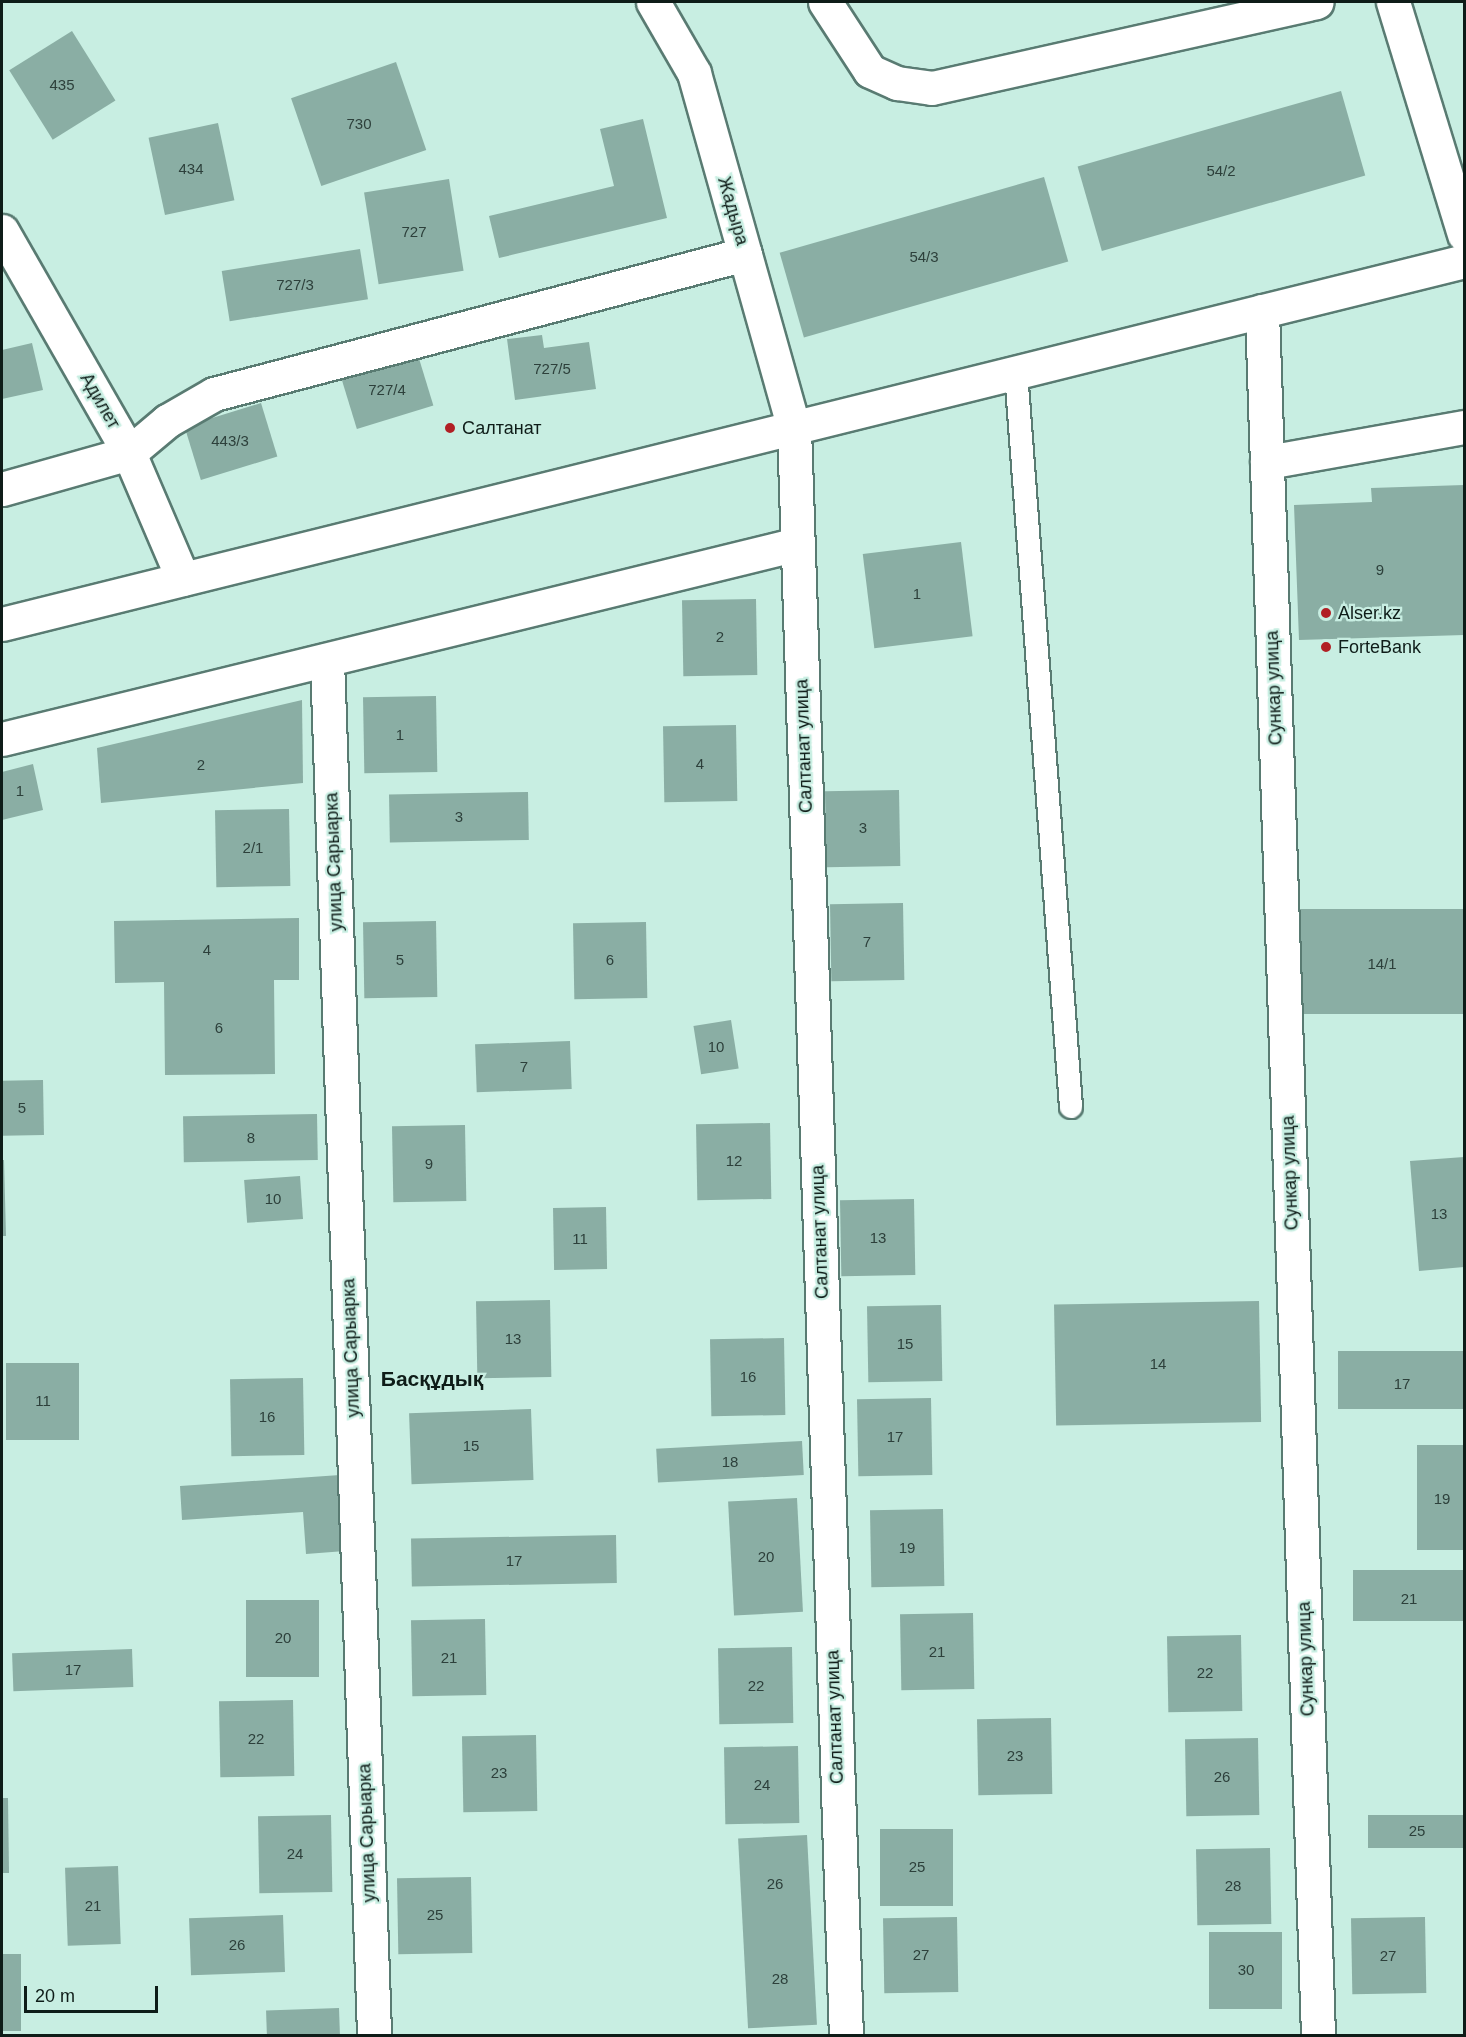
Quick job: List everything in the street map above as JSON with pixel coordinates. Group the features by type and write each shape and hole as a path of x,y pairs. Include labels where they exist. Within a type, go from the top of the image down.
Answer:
{"street":[{"name":"Жадыра","path":"653,2 694,74 794,428"},
{"path":"825,2 870,70 897,83 932,88 1317,2"},
{"path":"1393,2 1464,234"},
{"name":"Адилет","path":"2,231 129,453 183,579"},
{"path":"2,489 129,453 167,421 214,394 745,254"},
{"path":"2,624 1464,261"},
{"name":"Сункар улица","path":"1262,311 1318,2036"},
{"path":"1267,462 1464,427"},
{"name":"Салтанат улица","path":"794,428 846,2036"},
{"path":"2,739 797,544"},
{"name":"улица Сарыарка","path":"327,660 374,2036"}],"lane":[{"path":"1016,372 1071,1107"}],"building":[{"path":"72,31 115,101 53,140 9,70"},
{"path":"396,62 426,150 321,186 291,98"},
{"path":"1341,91 1365,176 1102,251 1078,167"},
{"path":"643,119 667,218 499,258 489,216 614,186 600,129"},
{"path":"218,123 234,200 165,215 149,138"},
{"path":"1044,177 1068,262 804,337 780,253"},
{"path":"449,179 464,271 379,284 364,192"},
{"path":"360,249 368,299 230,321 222,271"},
{"path":"542,335 544,348 589,342 596,389 515,400 507,339"},
{"path":"32,343 43,390 2,399 2,350"},
{"path":"417,352 433,406 357,429 340,375"},
{"path":"261,403 277,457 201,480 184,426"},
{"path":"1464,485 1464,635 1299,640 1294,505 1372,502 1371,488"},
{"path":"961,542 973,636 874,648 863,554"},
{"path":"756,599 757,675 683,676 682,600"},
{"path":"436,696 437,772 364,773 363,697"},
{"path":"302,700 303,783 101,803 97,748"},
{"path":"736,725 737,801 664,802 663,726"},
{"path":"33,764 43,810 2,820 2,772"},
{"path":"899,790 900,866 826,867 825,791"},
{"path":"528,792 529,840 390,842 389,794"},
{"path":"289,809 290,886 216,887 215,810"},
{"path":"903,903 904,980 831,981 830,904"},
{"path":"1298,909 1464,909 1464,1014 1298,1014"},
{"path":"299,918 299,980 274,980 275,1074 165,1075 164,982 115,983 114,921"},
{"path":"436,921 437,997 364,998 363,922"},
{"path":"646,922 647,998 574,999 573,923"},
{"path":"731,1020 739,1068 701,1074 693,1026"},
{"path":"570,1041 572,1089 477,1092 475,1044"},
{"path":"43,1080 44,1135 3,1136 2,1081"},
{"path":"317,1114 318,1160 184,1162 183,1116"},
{"path":"770,1123 771,1199 697,1200 696,1124"},
{"path":"465,1125 466,1201 393,1202 392,1126"},
{"path":"1464,1157 1464,1267 1419,1271 1410,1161"},
{"path":"2,1160 4,1160 6,1236 2,1236"},
{"path":"300,1176 303,1219 247,1223 244,1180"},
{"path":"914,1199 915,1275 841,1276 840,1200"},
{"path":"606,1207 607,1269 554,1270 553,1208"},
{"path":"550,1300 551,1377 477,1378 476,1301"},
{"path":"1259,1301 1261,1422 1056,1426 1054,1305"},
{"path":"941,1305 942,1381 868,1382 867,1306"},
{"path":"784,1338 785,1415 711,1416 710,1339"},
{"path":"1338,1351 1464,1351 1464,1409 1338,1409"},
{"path":"6,1363 79,1363 79,1440 6,1440"},
{"path":"303,1378 304,1455 231,1456 230,1379"},
{"path":"931,1398 932,1475 858,1476 857,1399"},
{"path":"531,1409 533,1480 412,1484 409,1413"},
{"path":"802,1441 804,1475 658,1483 656,1449"},
{"path":"1417,1445 1464,1445 1464,1550 1417,1550"},
{"path":"340,1475 345,1551 306,1554 303,1512 182,1520 180,1486"},
{"path":"797,1498 803,1612 734,1615 728,1502"},
{"path":"943,1509 944,1586 871,1587 870,1510"},
{"path":"616,1535 617,1583 412,1587 411,1539"},
{"path":"1353,1570 1464,1570 1464,1621 1353,1621"},
{"path":"246,1600 319,1600 319,1677 246,1677"},
{"path":"973,1613 974,1689 901,1690 900,1614"},
{"path":"485,1619 486,1695 412,1696 411,1620"},
{"path":"1241,1635 1242,1711 1168,1712 1167,1636"},
{"path":"792,1647 793,1723 719,1724 718,1648"},
{"path":"132,1649 133,1687 13,1691 12,1653"},
{"path":"293,1700 294,1776 220,1777 219,1701"},
{"path":"1051,1718 1052,1794 978,1795 977,1719"},
{"path":"536,1735 537,1811 463,1812 462,1736"},
{"path":"1258,1738 1259,1815 1186,1816 1185,1739"},
{"path":"798,1746 799,1823 725,1824 724,1747"},
{"path":"2,1798 8,1798 9,1873 2,1873"},
{"path":"331,1815 332,1892 259,1893 258,1816"},
{"path":"1368,1815 1464,1815 1464,1848 1368,1848"},
{"path":"880,1829 953,1829 953,1906 880,1906"},
{"path":"807,1835 817,2025 748,2028 738,1839"},
{"path":"1270,1848 1271,1924 1197,1925 1196,1849"},
{"path":"118,1866 121,1944 68,1946 65,1868"},
{"path":"471,1877 472,1953 398,1954 397,1878"},
{"path":"283,1915 285,1972 191,1975 189,1918"},
{"path":"957,1917 958,1992 884,1993 883,1918"},
{"path":"1425,1917 1426,1993 1352,1994 1351,1918"},
{"path":"1209,1932 1282,1932 1282,2009 1209,2009"},
{"path":"2,1954 21,1954 21,2031 2,2031"},
{"path":"339,2008 340,2036 267,2036 266,2011"}],"place":[{"name":"Салтанат","path":"450,428"},
{"name":"Alser.kz","path":"1326,613"},
{"name":"ForteBank","path":"1326,647"}],"district":[{"name":"Басқұдық","path":"432,1379"}]}
